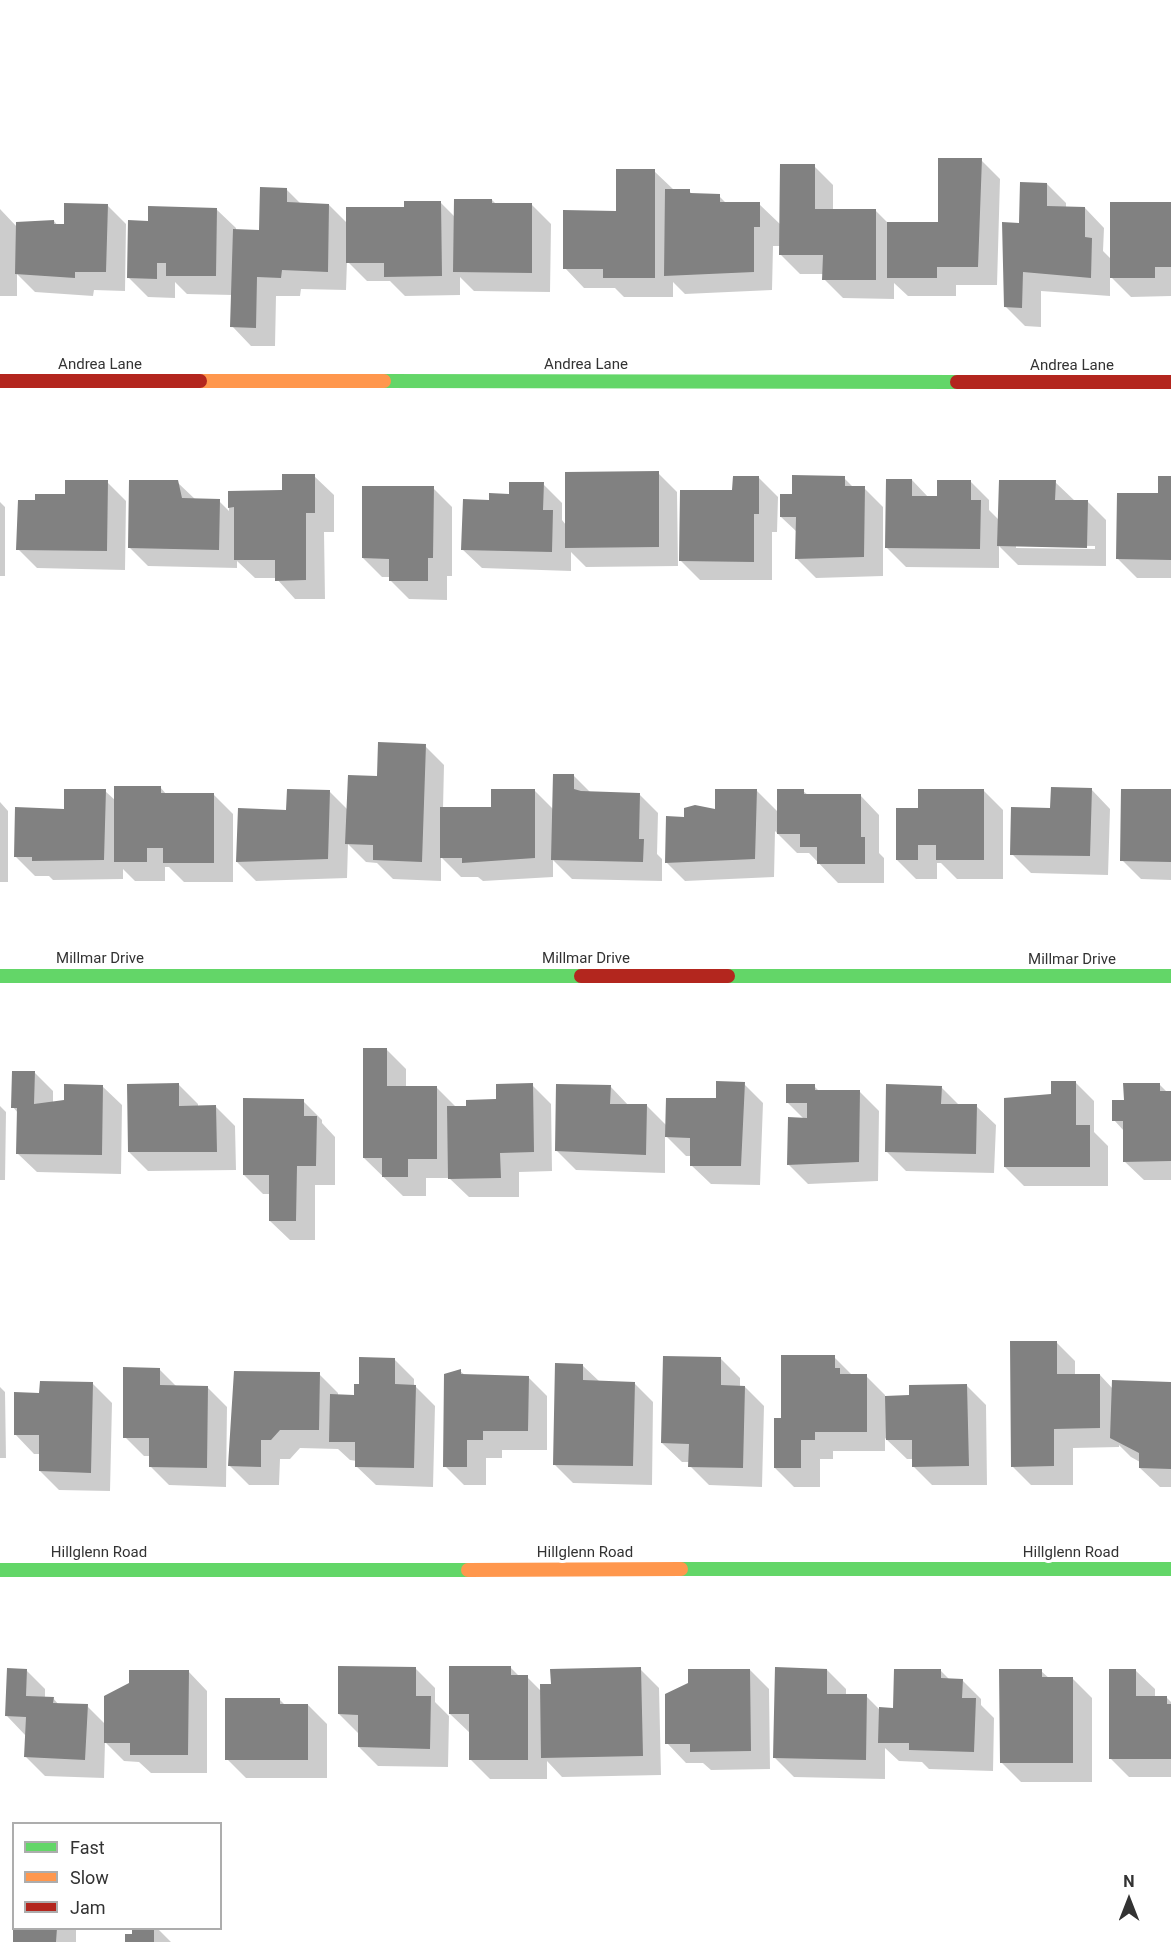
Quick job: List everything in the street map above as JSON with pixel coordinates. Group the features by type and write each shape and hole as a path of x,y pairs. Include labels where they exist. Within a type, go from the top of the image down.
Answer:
{"street":[{"name":"Andrea Lane","path":"0,381 1171,382"},
{"name":"Millmar Drive","path":"0,976 1171,976"},
{"name":"Hillglenn Road","path":"0,1570 1171,1569"}],"building":[{"path":"938,158 982,158 978,267 937,267 937,278 887,278 887,222 938,222"},
{"path":"780,164 815,164 815,209 876,209 876,280 822,280 823,255 779,255"},
{"path":"616,169 655,169 655,278 603,278 603,269 563,269 563,210 616,211"},
{"path":"1020,182 1047,183 1047,206 1085,207 1085,237 1092,238 1091,278 1023,272 1022,308 1004,307 1002,222 1019,223"},
{"path":"260,187 287,188 287,202 329,204 328,272 282,270 281,278 257,277 256,328 230,327 233,229 259,230"},
{"path":"665,189 690,189 690,193 720,194 720,202 760,202 760,227 754,227 754,272 664,276"},
{"path":"454,199 492,199 492,203 532,203 532,273 453,272"},
{"path":"404,201 441,201 442,276 384,277 384,263 346,263 346,207 404,207"},
{"path":"1110,202 1171,202 1171,267 1155,267 1155,278 1110,278"},
{"path":"64,203 108,204 106,272 75,272 75,278 15,274 16,222 54,220 54,224 64,224"},
{"path":"148,206 217,208 216,276 166,276 166,263 157,263 157,279 127,278 128,220 148,221"},
{"path":"659,471 659,547 565,548 565,472"},
{"path":"282,474 315,474 315,513 306,513 306,580 275,581 275,560 234,560 234,507 228,508 228,491 282,490"},
{"path":"792,475 845,476 845,486 865,486 864,557 795,559 796,517 780,517 780,494 792,494"},
{"path":"733,476 759,476 759,514 754,514 754,562 679,561 680,490 732,490"},
{"path":"1158,476 1171,476 1171,560 1116,559 1117,493 1158,493"},
{"path":"886,479 912,479 912,496 937,496 937,480 971,480 971,500 981,500 980,549 885,548"},
{"path":"65,480 108,480 107,551 16,550 18,500 35,500 35,494 65,494"},
{"path":"129,480 178,480 182,498 220,499 219,550 128,548"},
{"path":"999,480 1056,480 1055,500 1088,500 1087,548 997,546"},
{"path":"509,482 544,482 543,510 553,510 552,552 461,550 463,499 489,500 489,493 509,494"},
{"path":"362,486 434,486 433,558 428,558 428,581 389,581 389,559 362,558"},
{"path":"378,742 426,744 422,862 373,860 373,845 345,844 348,775 377,776"},
{"path":"553,774 574,774 574,789 581,791 640,793 639,839 644,839 643,862 551,860"},
{"path":"114,786 161,786 161,793 214,793 214,863 163,863 163,848 147,848 147,862 114,862"},
{"path":"1051,787 1092,788 1090,856 1010,855 1011,807 1050,808"},
{"path":"64,789 106,789 104,860 32,861 32,857 14,857 15,807 64,809"},
{"path":"287,789 330,790 328,859 236,862 238,808 286,810"},
{"path":"491,789 535,789 535,858 462,863 462,858 440,858 440,807 491,807"},
{"path":"715,789 757,789 755,859 665,863 666,816 684,817 684,808 695,805 715,809"},
{"path":"777,789 804,789 804,794 861,794 861,837 865,837 865,864 817,864 817,847 800,847 800,834 777,834"},
{"path":"918,789 984,789 984,860 936,860 936,845 918,845 918,860 896,860 896,808 918,808"},
{"path":"1121,789 1171,789 1171,862 1120,861"},
{"path":"363,1048 387,1048 387,1086 437,1086 437,1159 408,1159 408,1177 382,1177 382,1158 363,1158"},
{"path":"12,1071 35,1071 34,1104 64,1100 64,1084 103,1085 102,1155 16,1154 17,1108 11,1108"},
{"path":"716,1081 745,1082 741,1166 690,1166 690,1138 665,1137 666,1098 716,1098"},
{"path":"1051,1081 1076,1081 1076,1125 1090,1125 1090,1167 1004,1167 1004,1098 1051,1094"},
{"path":"179,1083 179,1106 216,1105 217,1152 128,1152 127,1084"},
{"path":"533,1083 534,1152 500,1153 501,1178 448,1179 447,1106 466,1106 466,1100 496,1099 496,1084"},
{"path":"1123,1083 1160,1083 1160,1091 1171,1091 1171,1161 1123,1162 1123,1121 1112,1121 1112,1100 1124,1100"},
{"path":"556,1084 611,1085 610,1104 647,1104 646,1155 555,1151"},
{"path":"786,1084 815,1084 815,1090 860,1090 859,1162 787,1165 788,1117 807,1118 807,1103 786,1103"},
{"path":"886,1084 942,1086 941,1104 977,1104 976,1154 885,1152"},
{"path":"243,1098 304,1099 304,1116 317,1116 316,1166 297,1166 296,1221 269,1221 269,1175 243,1175"},
{"path":"1010,1341 1057,1341 1057,1374 1100,1374 1100,1428 1054,1429 1054,1466 1011,1467"},
{"path":"781,1355 835,1355 835,1368 840,1368 840,1374 867,1374 867,1432 815,1432 815,1440 801,1440 801,1468 774,1468 774,1418 781,1418"},
{"path":"663,1356 721,1357 721,1385 745,1386 743,1468 688,1467 689,1444 661,1443"},
{"path":"359,1357 395,1358 395,1384 416,1385 414,1468 355,1467 355,1442 329,1442 330,1394 354,1395 354,1384 359,1384"},
{"path":"555,1363 583,1364 583,1380 635,1382 633,1466 553,1465"},
{"path":"123,1367 160,1368 160,1385 208,1386 207,1468 149,1467 149,1438 123,1438"},
{"path":"461,1369 461,1374 529,1376 528,1431 483,1431 483,1440 467,1440 467,1467 443,1467 444,1374"},
{"path":"234,1371 320,1372 319,1430 280,1430 271,1440 261,1440 261,1467 228,1466"},
{"path":"1112,1380 1171,1382 1171,1469 1139,1468 1139,1453 1110,1438"},
{"path":"40,1381 93,1382 91,1473 39,1471 39,1435 14,1435 14,1392 39,1393"},
{"path":"967,1384 969,1466 912,1467 912,1440 886,1440 885,1396 909,1395 909,1385"},
{"path":"338,1666 416,1667 416,1696 431,1696 430,1749 358,1747 358,1715 338,1714"},
{"path":"449,1666 511,1666 511,1675 528,1675 528,1760 469,1760 469,1714 449,1714"},
{"path":"641,1667 643,1756 541,1758 540,1684 551,1684 550,1669"},
{"path":"775,1667 827,1669 827,1694 867,1694 866,1760 773,1758"},
{"path":"7,1668 27,1669 26,1696 54,1697 53,1703 88,1704 85,1760 24,1757 26,1717 5,1716"},
{"path":"688,1669 750,1669 751,1751 690,1752 690,1744 665,1744 665,1694 688,1683"},
{"path":"894,1669 941,1669 941,1678 963,1679 962,1698 976,1698 974,1752 909,1750 909,1743 878,1743 879,1707 893,1708"},
{"path":"999,1669 1042,1669 1042,1677 1073,1677 1073,1763 1000,1763"},
{"path":"1109,1669 1136,1669 1136,1696 1167,1696 1167,1704 1171,1704 1171,1759 1109,1759"},
{"path":"129,1670 189,1670 188,1755 130,1755 130,1743 104,1743 104,1696 129,1683"},
{"path":"225,1698 280,1698 280,1704 308,1704 308,1760 225,1760"},
{"path":"13,1930 57,1930 56,1942 13,1942"},
{"path":"132,1930 154,1930 154,1942 125,1942 125,1934 132,1934"}],"traffic: fast":[{"path":"384,381 957,382"},
{"path":"0,976 581,976"},
{"path":"728,976 1171,976"},
{"path":"681,1569 1171,1569"},
{"path":"0,1570 468,1570"}],"traffic: slow":[{"path":"200,381 384,381"},
{"path":"468,1570 681,1569"}],"traffic: jam":[{"path":"0,381 200,381"},
{"path":"957,382 1171,382"},
{"path":"581,976 728,976"}]}
